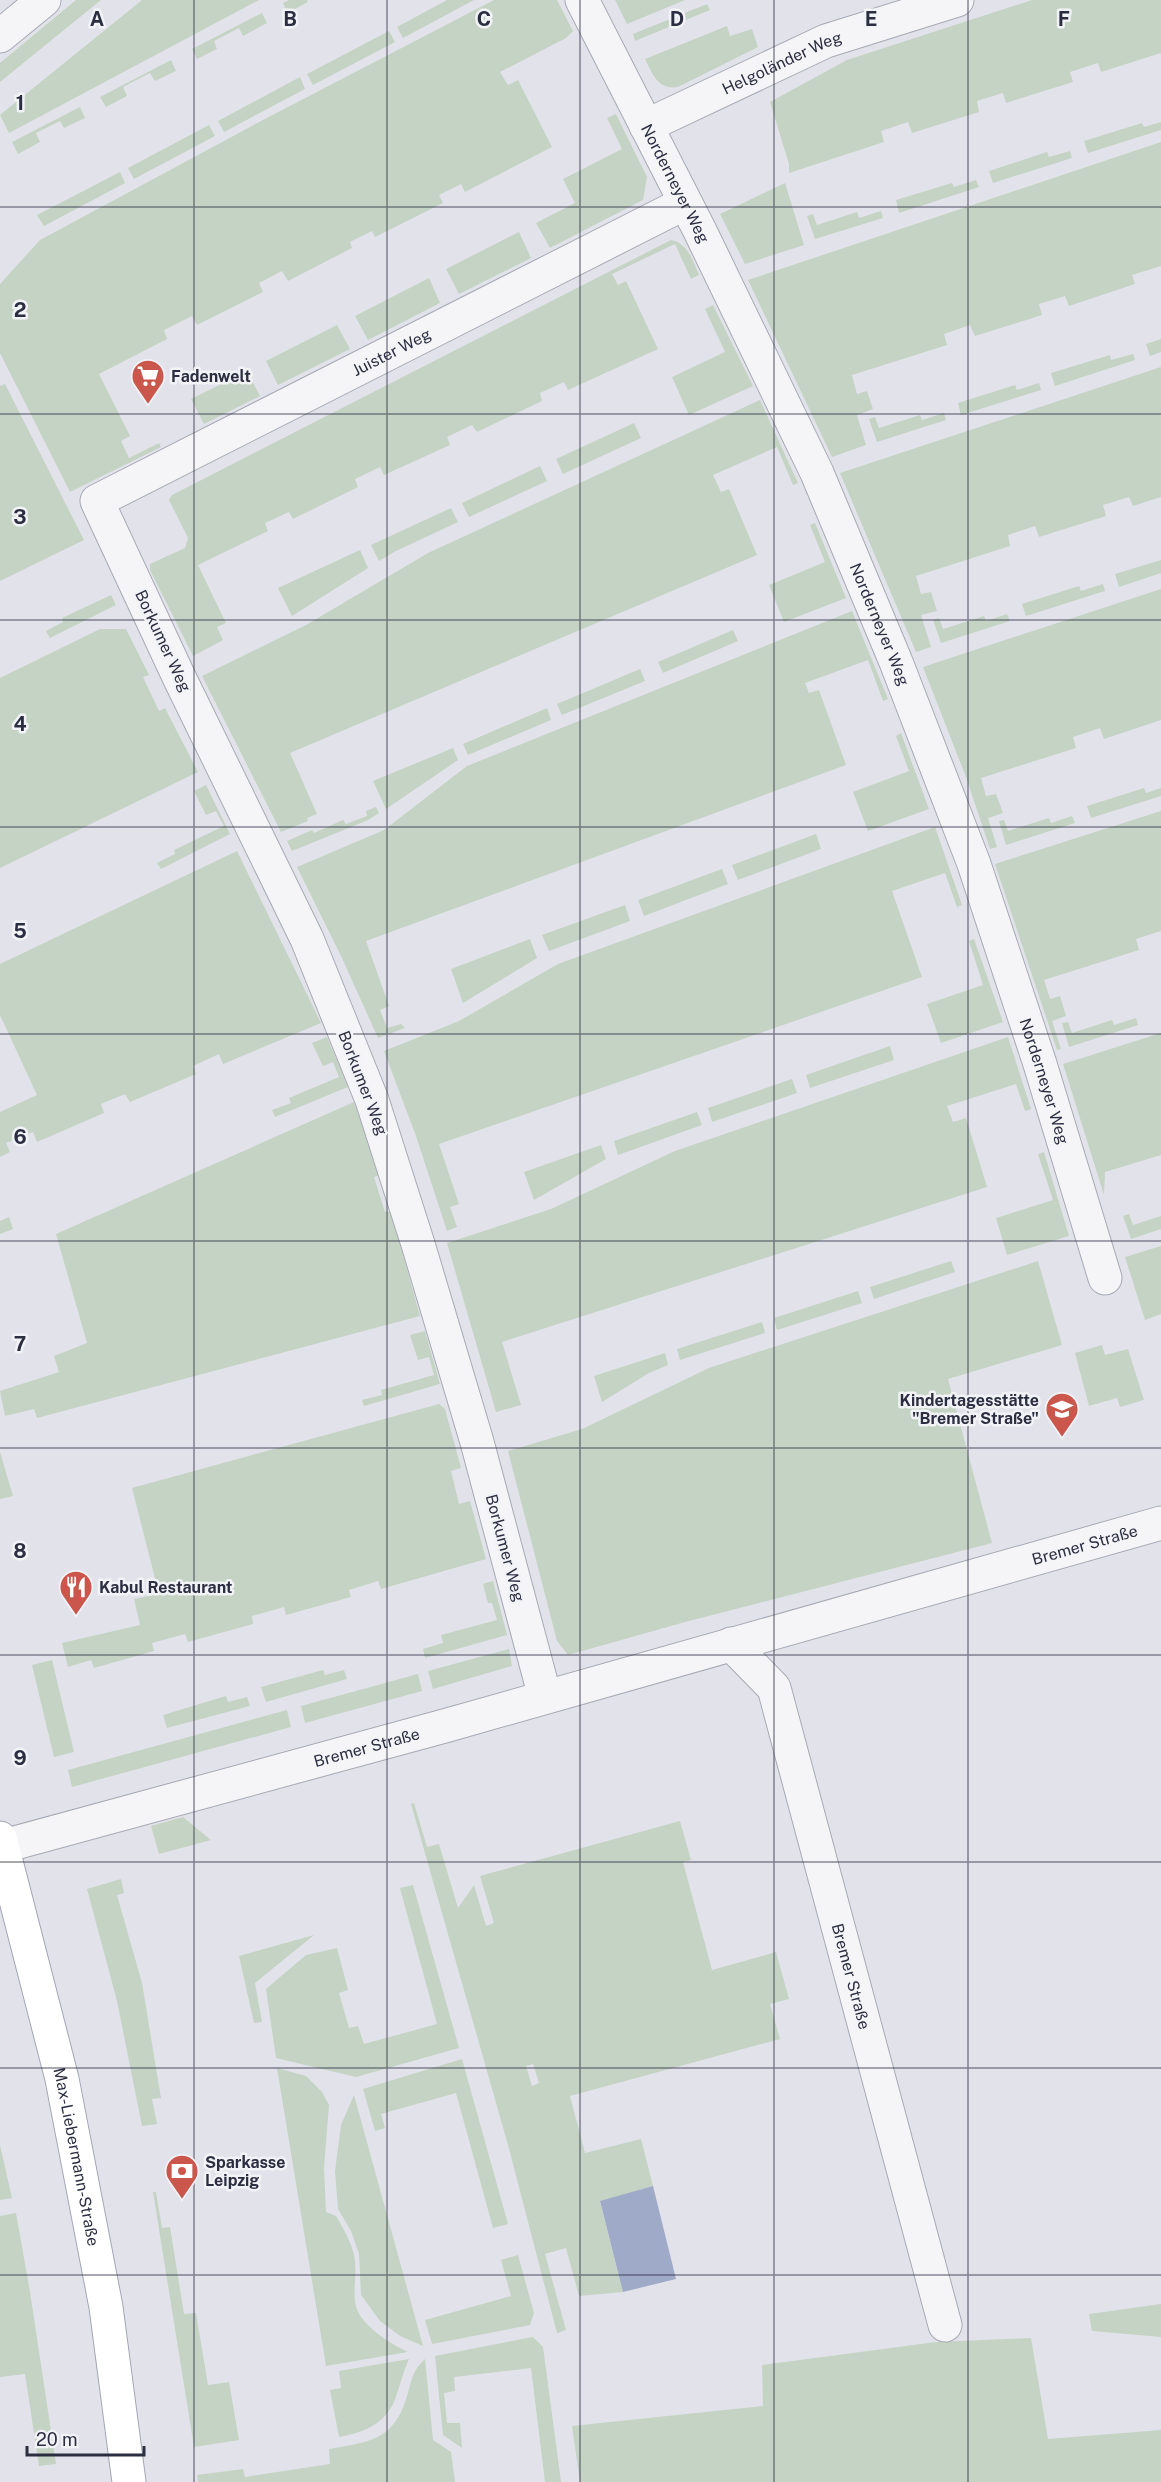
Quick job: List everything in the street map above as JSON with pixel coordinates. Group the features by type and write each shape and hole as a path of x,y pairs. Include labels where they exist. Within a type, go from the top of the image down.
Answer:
{"main road":[{"name":"Max-Liebermann-Straße","path":"1,1844 62,2079 106,2307 129,2482"}],"street":[{"path":"0,36 44,0"},
{"name":"Norderneyer Weg","path":"582,0 685,203 817,473 896,662 974,864 1030,1033 1105,1278"},
{"name":"Helgoländer Weg","path":"646,126 826,41 957,0"},
{"name":"Juister Weg","path":"97,501 685,203"},
{"name":"Borkumer Weg","path":"97,501 179,677 307,939 372,1100 477,1442 545,1697"},
{"name":"Bremer Straße","path":"1,1844 545,1697 1161,1523"},
{"name":"Bremer Straße","path":"731,1644 774,1688 945,2325"}],"green space":[{"path":"76,0 101,0 0,82 0,63"},
{"path":"142,0 259,0 9,133 0,115"},
{"path":"289,0 307,0 308,2 287,13 283,3"},
{"path":"447,0 474,0 403,38 397,27"},
{"path":"494,0 557,0 573,31 566,38 500,72 508,85 518,80 552,147 465,192 461,184 439,195 443,203 375,237 372,231 350,242 352,248 288,281 282,271 259,283 263,292 197,325 192,316 164,330 167,339 99,374 130,436 121,441 129,458 159,443 161,447 70,492 0,353 0,284 40,240 261,121"},
{"path":"615,0 685,0 627,24"},
{"path":"1032,0 1161,0 1161,53 1101,72 1098,63 1070,72 1073,82 1006,103 1003,93 977,101 979,112 912,133 908,122 881,131 884,142 789,173 789,164 770,102 847,60"},
{"path":"707,4 710,10 635,41 633,34"},
{"path":"262,13 267,23 243,36 239,28 214,41 217,49 197,59 192,49"},
{"path":"727,26 730,36 752,29 758,47 678,87 661,84 654,76 645,59"},
{"path":"389,31 395,42 313,85 307,74"},
{"path":"171,60 176,71 155,81 150,73 123,87 127,96 106,107 100,97"},
{"path":"300,77 305,89 224,132 218,121"},
{"path":"80,107 85,118 64,128 60,121 36,133 40,142 18,154 12,142"},
{"path":"616,114 647,177 643,200 550,248 536,223 575,203 563,179 622,149 607,118"},
{"path":"1161,122 1161,130 1088,153 1084,141 1142,123 1144,127"},
{"path":"209,125 215,136 134,179 128,168"},
{"path":"1161,142 1161,266 1132,275 1135,284 1069,306 1065,296 1039,304 1042,315 975,336 970,325 944,334 947,345 852,375 857,394 867,391 873,409 857,415 866,445 832,457 748,280"},
{"path":"1070,151 1072,158 993,183 989,171 1047,152 1049,157"},
{"path":"120,172 125,183 44,226 37,215"},
{"path":"976,180 979,187 899,213 896,200 952,183 954,187"},
{"path":"785,183 804,245 745,264 720,214"},
{"path":"881,211 883,218 815,239 807,216 813,214 817,225 857,212 859,218"},
{"path":"519,232 531,258 459,294 446,269"},
{"path":"671,240 686,249 699,275 691,279 675,244 612,274 618,285 626,281 658,349 568,390 564,382 540,393 542,401 477,432 472,425 447,437 450,445 384,475 380,467 355,479 358,487 293,519 289,512 265,523 268,531 198,565 226,623 217,627 223,640 193,656 150,570 150,564 185,548 188,538 169,500 172,495"},
{"path":"429,278 440,303 368,340 355,316"},
{"path":"713,305 753,386 689,415 672,377 725,352 705,309"},
{"path":"337,325 350,349 278,385 266,361"},
{"path":"1161,339 1161,352 1150,356 1146,344"},
{"path":"1133,354 1135,360 1055,386 1051,373 1110,355 1111,360"},
{"path":"1161,367 1161,497 1133,506 1129,497 1103,505 1106,516 1039,537 1035,526 1008,535 1010,546 916,576 921,594 931,592 937,611 921,615 931,647 916,652 840,473"},
{"path":"247,371 260,396 204,424 191,399"},
{"path":"1039,383 1041,390 961,415 958,403 1015,385 1017,390"},
{"path":"5,384 84,540 0,581 0,386"},
{"path":"760,400 798,483 793,485 777,447 713,475 721,492 729,489 757,555 290,753 317,814 307,818 308,821 281,832 202,676 306,625 428,553"},
{"path":"944,413 946,420 877,442 869,419 875,417 879,428 920,415 922,420"},
{"path":"634,423 641,438 563,474 556,459"},
{"path":"540,466 547,481 469,517 462,503"},
{"path":"451,508 458,522 379,561 371,545"},
{"path":"815,523 846,598 784,622 769,585 825,562 810,525"},
{"path":"360,550 368,568 292,616 278,588"},
{"path":"1161,560 1161,573 1119,587 1115,574"},
{"path":"1103,584 1105,591 1026,616 1022,604 1079,586 1081,591"},
{"path":"1161,589 1161,720 1104,739 1100,728 1073,737 1076,748 981,778 986,796 996,794 1003,813 988,818 997,847 990,849 966,777 923,667"},
{"path":"111,595 116,605 50,638 46,631 63,622 62,618"},
{"path":"852,611 888,699 883,701 868,660 805,683 809,693 819,690 846,765 366,941 389,1006 380,1010 387,1028 401,1024 405,1028 378,1038 297,867 384,830 467,766"},
{"path":"1007,614 1010,621 941,643 933,620 939,618 943,629 984,616 986,621"},
{"path":"100,629 126,629 149,675 143,677 159,711 165,708 198,772 0,868 0,678"},
{"path":"733,630 738,641 663,673 658,662"},
{"path":"640,669 645,681 562,715 557,704"},
{"path":"547,708 551,720 468,755 463,744"},
{"path":"901,733 929,809 868,831 853,792 909,771 896,736"},
{"path":"453,748 458,760 386,809 373,781"},
{"path":"206,785 230,834 161,869 157,863 175,854 174,850 224,826 216,811 206,815 194,791"},
{"path":"1144,788 1146,793 1161,788 1161,796 1091,818 1087,806"},
{"path":"376,807 379,813 368,820 292,851 287,841 312,830 314,833 343,820 346,824 367,816 366,811"},
{"path":"1161,811 1161,931 1136,939 1139,950 1044,980 1050,999 1060,996 1066,1016 1052,1021 1061,1049 1057,1050 995,864"},
{"path":"1072,816 1075,823 1006,845 999,821 1004,820 1008,831 1049,818 1051,823"},
{"path":"935,827 962,905 957,907 945,873 892,891 922,977 439,1144 459,1204 450,1207 457,1227 447,1231 416,1136 384,1051 459,1021 558,964"},
{"path":"816,834 821,849 738,880 732,865"},
{"path":"237,851 321,1023 223,1064 219,1054 193,1066 196,1074 130,1102 125,1094 101,1104 104,1113 37,1142 33,1132 6,1143 10,1152 0,1157 0,1112 37,1095 0,1015 0,964"},
{"path":"722,869 728,884 644,916 638,900"},
{"path":"625,905 630,921 549,951 542,935"},
{"path":"530,939 537,958 463,1003 451,969"},
{"path":"974,939 1003,1022 941,1043 927,1004 983,985 969,941"},
{"path":"1136,1018 1138,1025 1069,1047 1062,1023 1068,1022 1072,1033 1112,1020 1114,1025"},
{"path":"1161,1033 1161,1155 1105,1172 1104,1195 1063,1064"},
{"path":"327,1037 348,1087 275,1117 272,1110 291,1103 289,1098 339,1077 333,1062 323,1066 312,1043"},
{"path":"1008,1037 1031,1109 1025,1111 1016,1084 947,1106 953,1122 966,1118 987,1187 502,1342 521,1405 496,1412 447,1243 551,1209 675,1151"},
{"path":"890,1046 894,1060 810,1088 806,1075"},
{"path":"792,1079 797,1093 712,1122 708,1108"},
{"path":"354,1102 380,1175 374,1177 385,1212 391,1211 420,1316 37,1418 34,1409 5,1416 0,1391 59,1372 54,1356 87,1343 56,1234"},
{"path":"697,1112 702,1125 618,1155 614,1141"},
{"path":"601,1145 606,1159 534,1200 524,1172"},
{"path":"1044,1152 1069,1236 1007,1255 996,1218 1053,1200 1038,1154"},
{"path":"1129,1214 1133,1225 1161,1216 1161,1229 1131,1239 1123,1216"},
{"path":"9,1217 13,1229 0,1234 0,1221"},
{"path":"1161,1246 1161,1314 1145,1320 1125,1257"},
{"path":"951,1261 955,1272 874,1299 870,1287"},
{"path":"1038,1261 1062,1345 948,1379 992,1543 685,1622 568,1655 557,1641 508,1451 582,1429 709,1368"},
{"path":"858,1291 862,1303 777,1330 774,1318"},
{"path":"762,1322 765,1333 680,1360 677,1349"},
{"path":"425,1331 440,1384 364,1406 362,1400 382,1395 381,1390 434,1375 429,1357 418,1360 410,1335"},
{"path":"1102,1345 1105,1355 1128,1349 1144,1400 1120,1407 1117,1398 1089,1406 1075,1353"},
{"path":"665,1353 668,1365 649,1373 602,1402 594,1376"},
{"path":"439,1404 445,1409 461,1468 451,1471 459,1504 470,1501 486,1559 381,1589 378,1581 349,1590 351,1597 286,1615 284,1607 252,1616 253,1624 188,1642 185,1634 152,1643 154,1651 94,1668 91,1660 68,1667 62,1643 140,1625 134,1599 159,1594 132,1488"},
{"path":"0,1452 13,1496 0,1499"},
{"path":"493,1581 507,1635 425,1658 423,1649 443,1643 441,1635 497,1620 492,1603 488,1603 483,1584"},
{"path":"509,1649 512,1666 433,1689 428,1671"},
{"path":"52,1660 74,1752 54,1757 32,1665"},
{"path":"323,1670 325,1675 344,1670 347,1679 266,1702 261,1687"},
{"path":"418,1674 422,1691 305,1723 301,1706"},
{"path":"226,1696 228,1702 247,1697 250,1706 167,1728 163,1715"},
{"path":"287,1710 291,1727 72,1787 68,1770"},
{"path":"414,1803 427,1847 439,1844 458,1908 474,1885 486,1926 494,1923 480,1876 680,1821 691,1860 683,1862 712,1970 776,1952 789,1999 770,2004 780,2039 570,2096 585,2153 641,2139 653,2186 600,2202 623,2292 579,2296 566,2248 545,2254 566,2330 557,2333 508,2145 411,1804","holes":["533,2064 539,2083 532,2086 526,2066"]},
{"path":"183,1817 211,1840 159,1854 151,1826"},
{"path":"121,1879 124,1893 117,1895 142,1983 161,2098 152,2099 157,2124 142,2126 117,2001 87,1889"},
{"path":"413,1885 459,2048 356,2077 276,2058 266,1989 306,1955 337,1948 348,1990 339,1993 349,2028 358,2026 364,2044 437,2024 400,1888"},
{"path":"314,1935 255,1983 262,2022 254,2023 239,1956"},
{"path":"462,2059 508,2224 493,2228 456,2093 381,2114 385,2128 375,2131 363,2089"},
{"path":"277,2068 306,2076 322,2092 329,2105 324,2168 326,2212 336,2216 353,2250 356,2306 370,2327 394,2345 408,2352 326,2366"},
{"path":"354,2095 423,2346 400,2336 380,2321 361,2295 359,2254 351,2231 338,2209 335,2171 341,2125"},
{"path":"0,2145 12,2198 0,2200"},
{"path":"153,2192 156,2192 162,2228 170,2227 184,2314 196,2313 208,2385 229,2382 239,2440 194,2447"},
{"path":"16,2213 56,2464 39,2466 25,2374 0,2377 0,2216"},
{"path":"518,2255 534,2313 530,2325 432,2344 425,2320 511,2296 501,2260"},
{"path":"1161,2304 1161,2337 1092,2331 1089,2314"},
{"path":"533,2337 543,2347 561,2482 545,2482 531,2368 454,2377 455,2391 444,2393 447,2423 460,2423 462,2448 443,2435 435,2356"},
{"path":"1031,2338 1048,2439 1161,2430 1161,2482 580,2482 572,2426 763,2406 762,2365 936,2342"},
{"path":"409,2359 393,2404 383,2418 363,2431 339,2437 330,2390 341,2388 339,2371"},
{"path":"425,2359 433,2440 451,2452 455,2482 198,2482 197,2475 243,2469 245,2477 330,2464 329,2449 368,2441 387,2431 402,2411 411,2380"}],"water":[{"path":"653,2186 676,2279 623,2292 600,2201"}],"place":[{"name":"Fadenwelt","path":"148,405"},
{"name":"Kindertagesstätte \"Bremer Straße\"","path":"1062,1438"},
{"name":"Kabul Restaurant","path":"76,1616"},
{"name":"Sparkasse Leipzig","path":"182,2200"}]}
